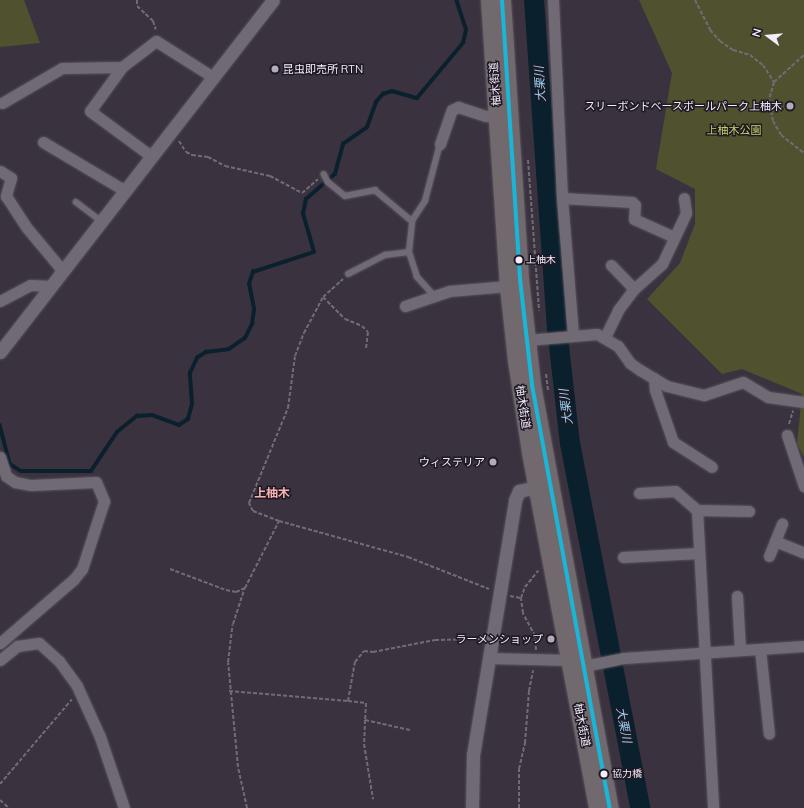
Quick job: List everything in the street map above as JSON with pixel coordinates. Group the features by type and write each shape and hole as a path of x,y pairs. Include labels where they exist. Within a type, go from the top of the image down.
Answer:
{"main road":[{"name":"柚木街道","path":"489,0 508,286 519,383 585,663 610,808"},
{"name":"柚木街道","path":"502,0 527,340 543,485"},
{"name":"柚木街道","path":"585,663 597,808"}],"street":[{"path":"0,352 124,190 273,0"},
{"path":"553,0 562,198 571,336"},
{"path":"151,156 90,111 122,67 156,41 213,77"},
{"path":"2,103 62,68 122,67"},
{"path":"440,144 452,110 458,107 486,116 497,116"},
{"path":"43,142 124,190"},
{"path":"0,171 11,178 6,196 27,228 62,270"},
{"path":"562,198 632,202 635,205 634,219 674,237"},
{"path":"605,337 618,310 634,289 656,271 686,213 684,198"},
{"path":"611,265 634,289"},
{"path":"0,301 30,285 50,286"},
{"path":"405,306 433,295 508,286"},
{"path":"527,340 598,334 618,346 630,363 667,386 704,395 743,382 768,396 800,401"},
{"path":"654,378 655,390 673,442 712,467"},
{"path":"787,435 804,486"},
{"path":"0,457 6,476 15,482 31,485 96,482 104,501 82,568 74,579 0,643"},
{"path":"472,808 473,755 516,496 519,490 543,485"},
{"path":"639,493 675,491 697,510 749,511"},
{"path":"697,510 713,808"},
{"path":"769,556 782,523"},
{"path":"775,541 804,553"},
{"path":"623,557 699,553"},
{"path":"737,596 740,650"},
{"path":"0,660 17,646 39,643 58,661 79,690 100,737 124,808"},
{"path":"489,658 585,663 624,658 804,646"},
{"path":"760,649 769,734"}],"lane":[{"path":"433,295 417,277 409,252 412,221 425,201 440,144"},
{"path":"324,174 328,182 346,196 375,190 412,221"},
{"path":"76,202 101,221"},
{"path":"348,274 385,255 409,252"}],"path":[{"path":"137,0 137,6 153,21 157,31 156,41"},
{"path":"696,0 710,30 720,41 733,50 750,55 763,65 774,82"},
{"path":"804,55 774,82 769,99 773,121 781,135 804,153"},
{"path":"169,132 182,144 186,152 192,156 208,157 226,166 270,176 302,193 324,174"},
{"path":"348,274 323,297 295,356 288,408 249,503 253,511 280,521 408,557 485,587 500,596"},
{"path":"323,297 345,319 362,326 368,332 366,348"},
{"path":"787,435 800,401"},
{"path":"247,808 238,767 229,691 228,662 233,624 245,588 280,521"},
{"path":"519,808 519,769 525,743 529,691 536,660 535,636 523,613 521,598 525,587 542,567"},
{"path":"170,569 226,590 236,592 245,588"},
{"path":"348,701 355,662 364,651 373,652 435,640 484,639 482,656 489,658"},
{"path":"0,784 79,690"},
{"path":"229,691 366,703 364,744 373,800"},
{"path":"365,720 410,730"},
{"path":"0,800 9,808"}],"green space":[{"path":"0,0 24,0 40,43 0,47"},
{"name":"上柚木公園","path":"639,0 804,0 804,457 797,444 802,394 742,369 722,374 647,299 680,263 695,224 695,189 656,169 672,73"}],"waterway":[{"path":"0,425 10,464 21,471 91,471 117,432 137,416 152,415 179,425 188,419 192,404 190,373 197,358 206,352 229,349 245,338 252,324 254,309 249,284 253,272 314,252 303,214 306,199 335,174 343,144 367,127 376,102 383,94 392,91 417,98 463,43 466,30 456,0"},
{"name":"大栗川","path":"534,0 557,328 570,443 640,808"}],"transit line":[{"path":"502,0 520,279 532,385 610,808"}],"place":[{"name":"昆虫即売所 RTN","path":"275,69"},
{"name":"スリーボンドベースボールパーク上柚木","path":"790,106"},
{"name":"上柚木","path":"519,260"},
{"name":"ウィステリア","path":"493,462"},
{"name":"ラーメンショップ","path":"551,639"},
{"name":"協力橋","path":"604,774"}],"district":[{"name":"上柚木","path":"272,493"}]}
